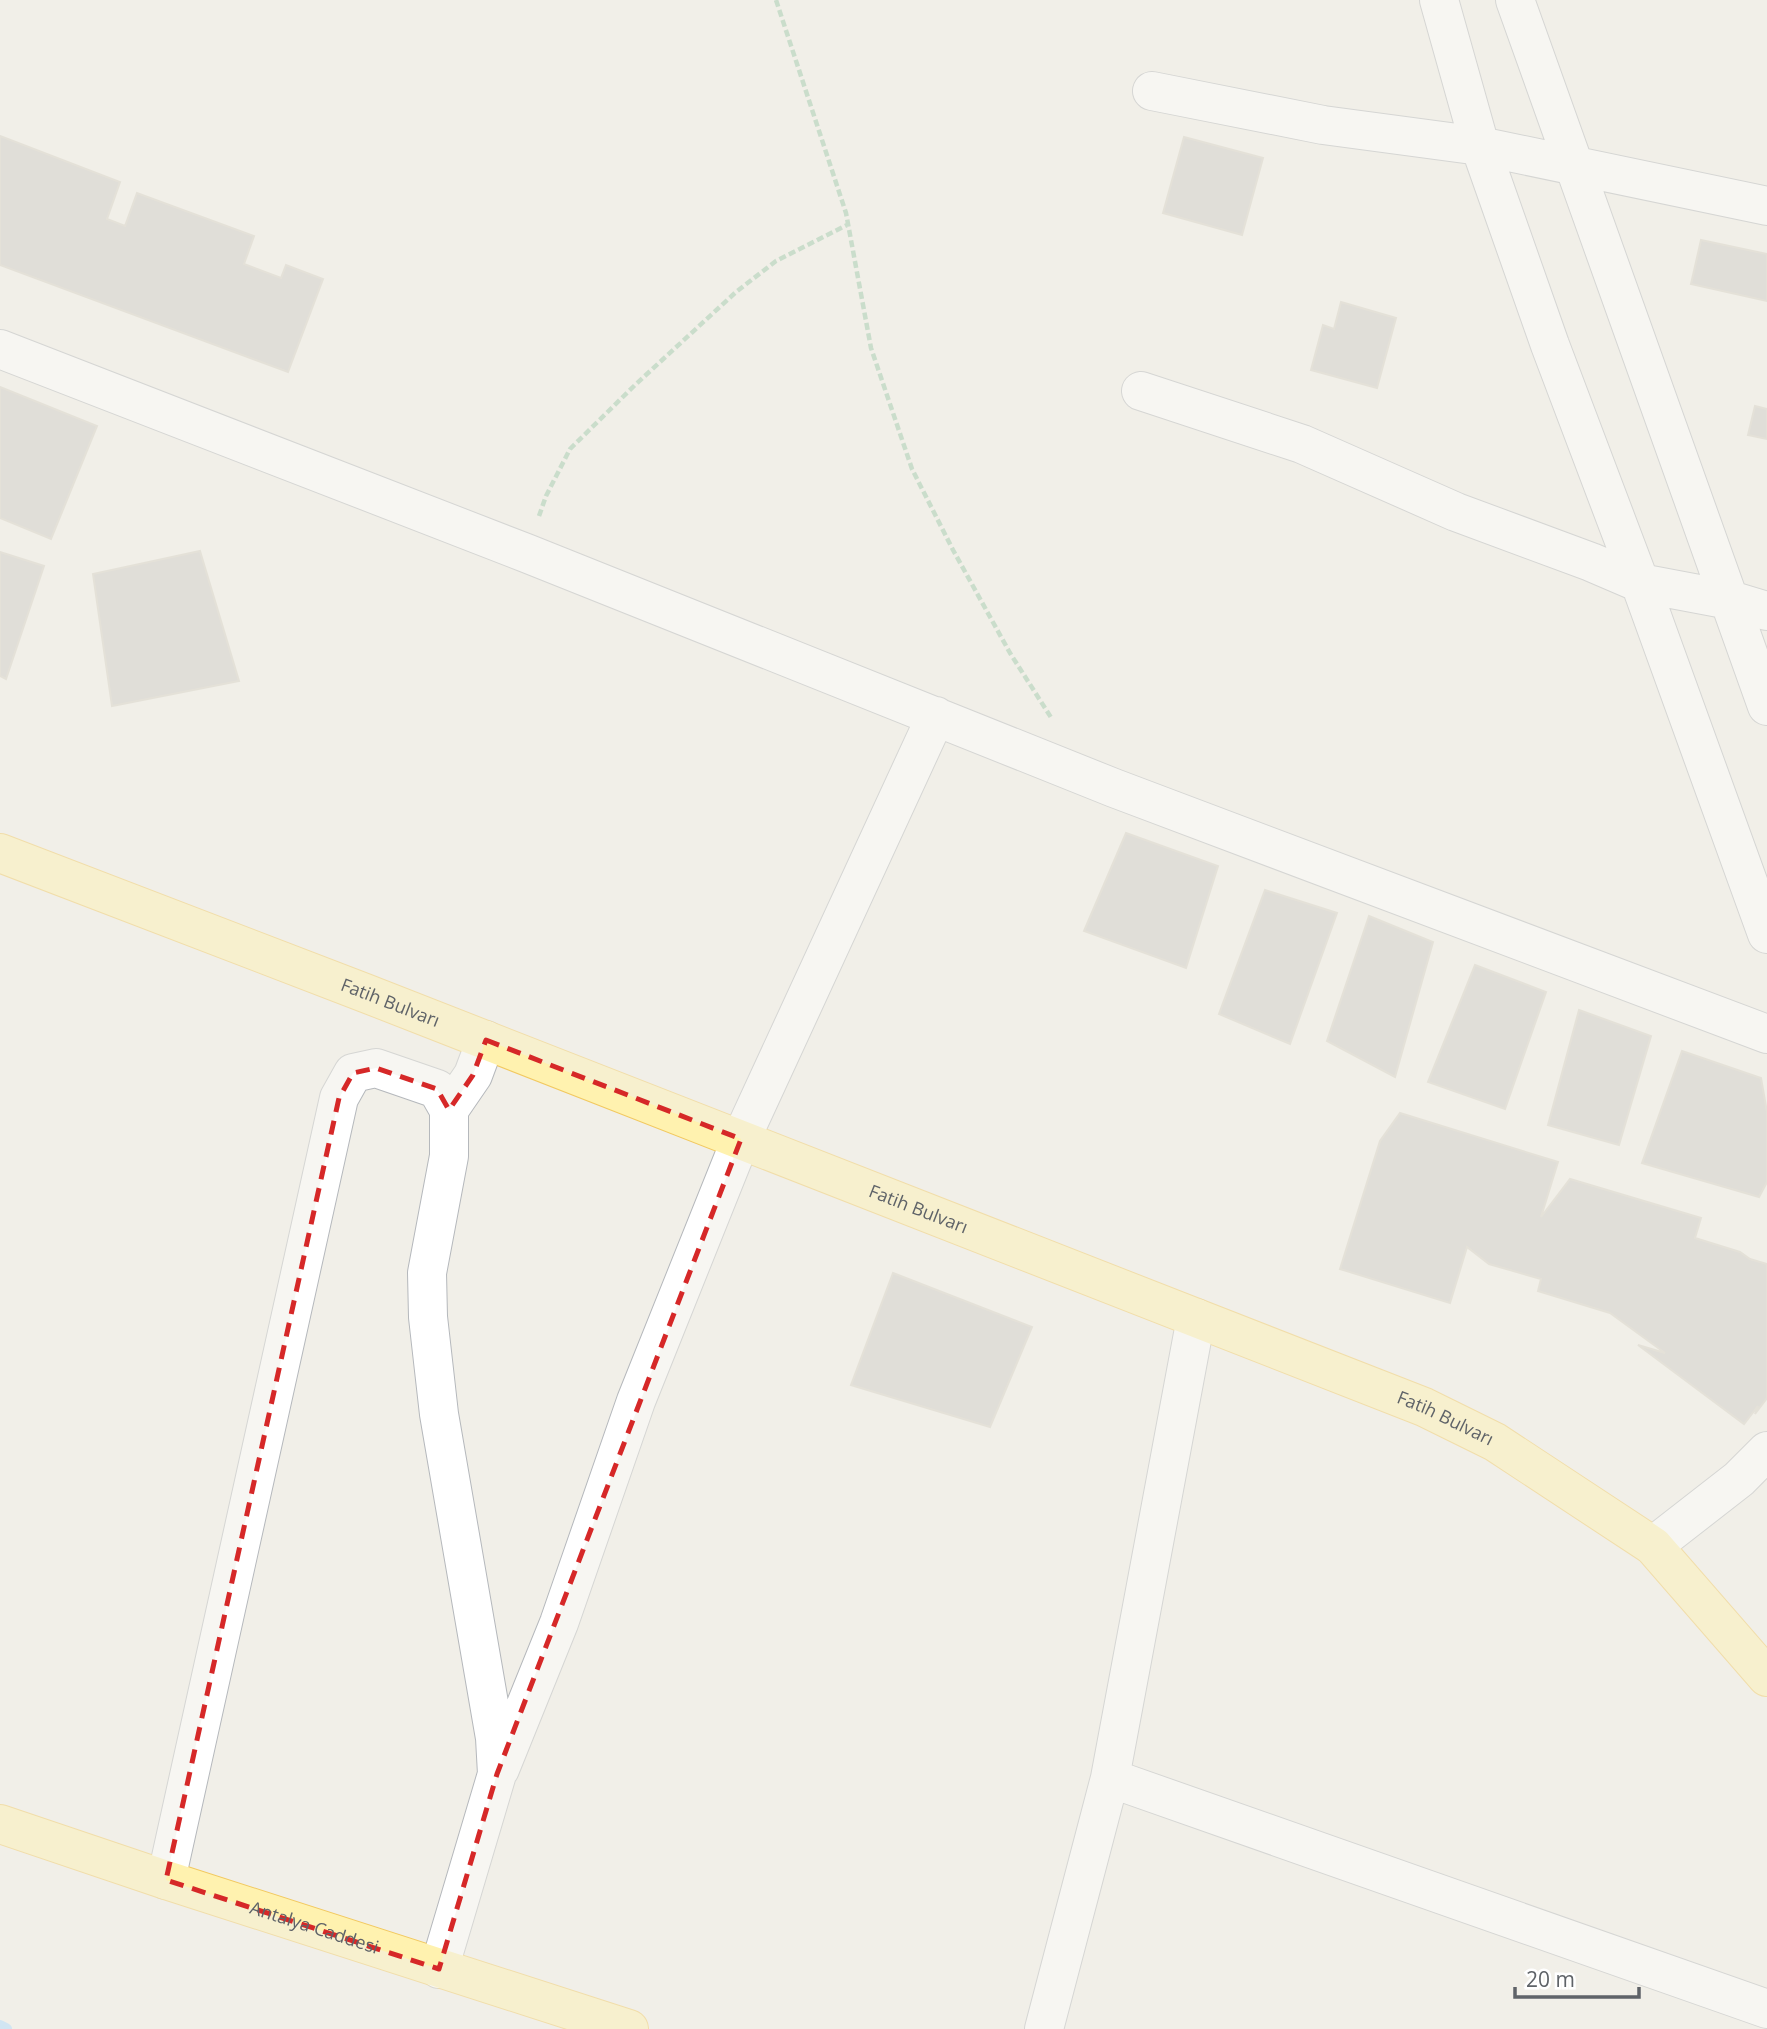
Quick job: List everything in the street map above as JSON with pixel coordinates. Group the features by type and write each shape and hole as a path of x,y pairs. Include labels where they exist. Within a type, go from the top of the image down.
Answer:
{"main road":[{"name":"Fatih Bulvarı","path":"0,853 741,1139 1424,1407 1495,1442 1653,1546 1767,1677"},
{"name":"Antalya Caddesi","path":"0,1824 629,2029"}],"street":[{"path":"1439,0 1480,146 1550,345 1640,583 1767,934"},
{"path":"1515,0 1767,706"},
{"path":"1152,91 1322,125 1480,146 1767,206"},
{"path":"0,349 526,553 1114,788 1767,1034"},
{"path":"1141,391 1302,444 1456,512 1640,583 1730,600 1767,611"},
{"path":"439,1969 497,1774 558,1623 636,1401 741,1139 936,716"},
{"path":"449,1110 473,1075 485,1040"},
{"path":"166,1880 338,1098 354,1073 376,1068 437,1089 449,1110 449,1156 427,1273 428,1317 439,1414 495,1738 497,1774"},
{"path":"1044,2029 1110,1778 1196,1318"},
{"path":"1653,1546 1739,1479 1767,1451"},
{"path":"1110,1778 1767,2009"}],"path":[{"path":"776,0 846,213 871,348 912,469 1010,653 1055,725"},
{"path":"526,553 546,496 570,449 736,292 776,261 847,224"}],"highlighted area":[{"path":"486,1040 741,1139 497,1774 439,1969 166,1880 339,1098 353,1073 376,1068 437,1089 449,1110 473,1075"}],"building":[{"path":"0,136 120,182 107,219 125,226 137,193 254,236 244,264 281,278 286,265 323,279 288,372 0,265"},
{"path":"1184,137 1263,158 1242,235 1163,213"},
{"path":"1701,240 1767,254 1767,301 1691,284"},
{"path":"1341,302 1396,318 1377,388 1311,370 1323,325 1334,329"},
{"path":"0,387 97,426 51,539 0,518"},
{"path":"1755,406 1767,409 1767,439 1748,435"},
{"path":"200,551 239,681 112,706 93,574"},
{"path":"0,552 44,566 6,679 0,676"},
{"path":"1126,833 1218,866 1186,968 1084,931"},
{"path":"1265,890 1337,913 1290,1044 1219,1014"},
{"path":"1369,916 1433,942 1395,1077 1327,1041"},
{"path":"1475,965 1546,992 1505,1109 1428,1082"},
{"path":"1579,1010 1651,1036 1619,1145 1548,1125"},
{"path":"1682,1051 1761,1078 1767,1112 1767,1182 1759,1197 1642,1163"},
{"path":"1400,1113 1558,1162 1541,1217 1570,1179 1701,1218 1695,1238 1740,1252 1750,1259 1767,1264 1767,1398 1755,1414 1758,1406 1744,1424 1638,1345 1665,1353 1610,1313 1538,1291 1541,1279 1489,1264 1467,1247 1450,1303 1340,1269 1380,1141"},
{"path":"893,1273 1032,1327 990,1427 851,1385"}],"waterway":[{"path":"0,2026 6,2029"}]}
